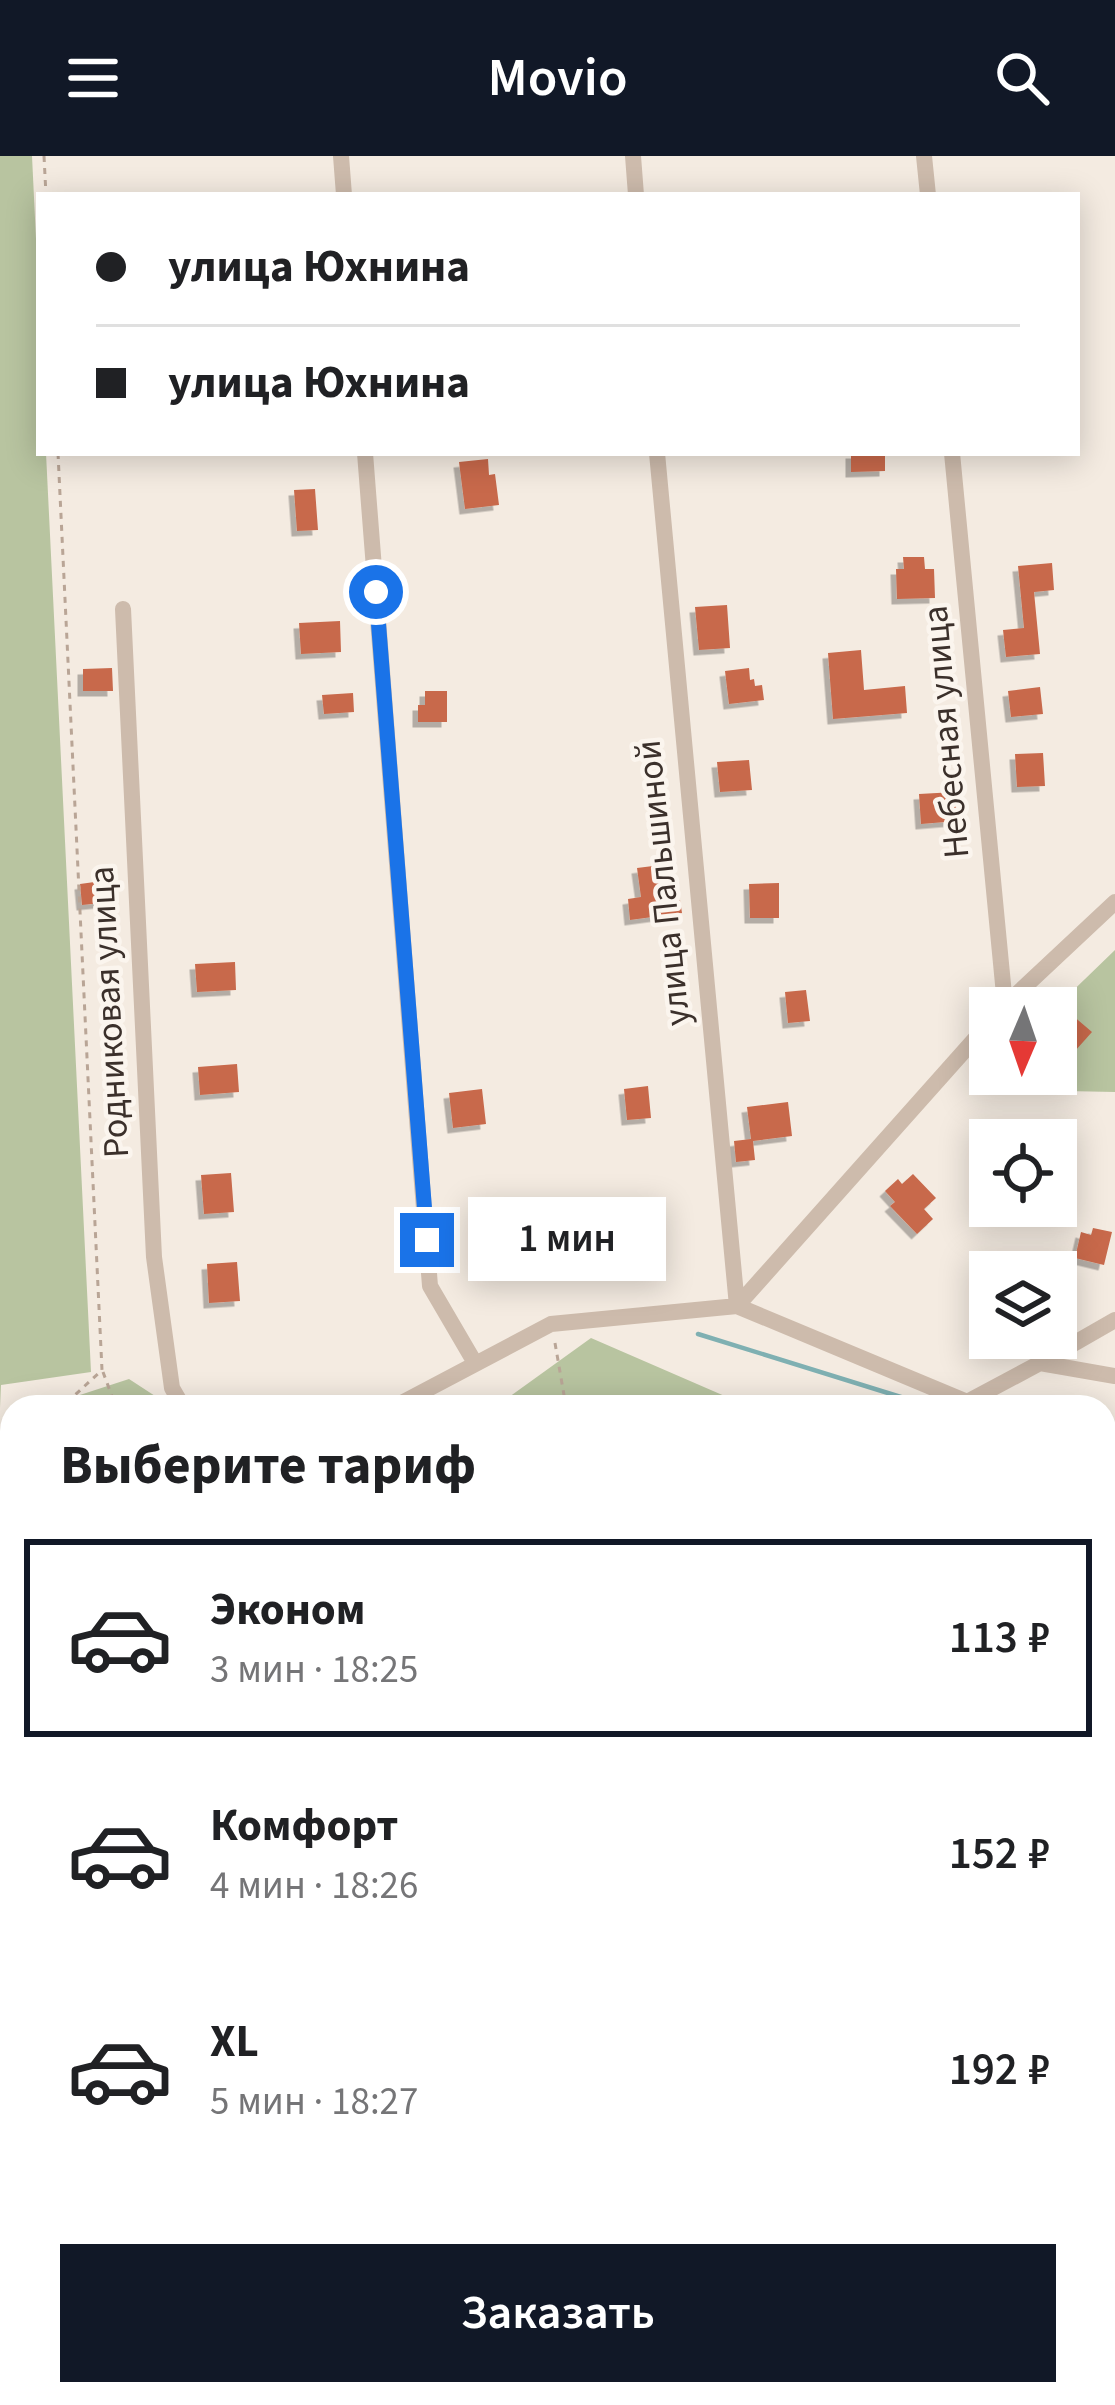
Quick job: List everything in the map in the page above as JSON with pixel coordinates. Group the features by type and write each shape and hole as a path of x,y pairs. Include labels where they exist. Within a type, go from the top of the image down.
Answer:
{"street":[{"path":"341,156 344,192"},
{"path":"633,156 636,192"},
{"path":"924,156 928,192"},
{"path":"365,456 430,1286 475,1363"},
{"name":"улица Пальшиной","path":"657,456 737,1306"},
{"name":"Небесная улица","path":"952,456 1001,987"},
{"name":"Родниковая улица","path":"123,609 154,1257 176,1395"},
{"path":"1023,987 1115,902"},
{"path":"737,1306 969,1046"},
{"path":"416,1395 551,1324 737,1306 950,1395"},
{"path":"980,1395 1115,1320"},
{"path":"1040,1363 1115,1376"}],"path":[{"path":"44,156 46,192"},
{"path":"58,456 102,1370 111,1395"},
{"path":"551,1324 565,1395"},
{"path":"75,1395 102,1370"}],"green space":[{"path":"0,156 32,156 36,456 46,456 91,1372 1,1385 0,1395"},
{"path":"1115,950 1115,1092 1077,1091 1077,987"},
{"path":"591,1338 722,1395 512,1395"},
{"path":"129,1379 154,1395 80,1395"}],"building":[{"path":"851,456 885,456 885,471 851,472"},
{"path":"488,459 499,505 465,509 459,462"},
{"path":"315,489 318,530 297,531 294,490"},
{"path":"903,557 924,557 925,569 934,569 935,598 897,599 896,569 904,569"},
{"path":"1052,563 1054,590 1034,592 1040,654 1006,657 1003,630 1024,628 1018,566"},
{"path":"727,605 730,648 699,650 695,607"},
{"path":"340,621 341,652 301,654 299,623"},
{"path":"861,650 864,690 905,686 907,713 833,719 828,653"},
{"path":"112,668 113,691 83,691 83,669"},
{"path":"749,668 750,680 754,679 755,686 762,685 764,700 729,704 725,671"},
{"path":"1040,687 1043,714 1011,717 1008,691"},
{"path":"425,691 447,691 447,722 418,722 418,705 425,705"},
{"path":"353,693 354,712 324,714 322,695"},
{"path":"1043,753 1045,786 1017,787 1015,754"},
{"path":"749,760 752,790 720,792 717,762"},
{"path":"955,792 957,821 921,824 919,794"},
{"path":"661,865 666,902 680,900 682,913 630,920 628,899 641,897 637,868"},
{"path":"109,880 111,902 82,905 80,884"},
{"path":"779,883 779,918 750,918 749,884"},
{"path":"235,962 236,990 197,992 195,964"},
{"path":"806,990 810,1021 788,1023 785,992"},
{"path":"1077,1019 1092,1032 1077,1049"},
{"path":"237,1064 239,1092 200,1095 198,1067"},
{"path":"648,1086 651,1118 627,1120 624,1089"},
{"path":"482,1089 486,1124 453,1128 449,1093"},
{"path":"788,1102 792,1136 753,1141 755,1160 736,1162 734,1141 751,1139 747,1107"},
{"path":"231,1173 234,1212 204,1214 201,1175"},
{"path":"913,1174 936,1198 924,1209 933,1219 917,1234 890,1206 895,1202 885,1191"},
{"path":"1093,1228 1112,1232 1104,1265 1077,1258 1081,1232 1091,1235"},
{"path":"237,1262 240,1301 209,1303 207,1264"}],"waterway":[{"path":"698,1334 894,1395"}],"route":[{"path":"376,592 427,1240"}]}
